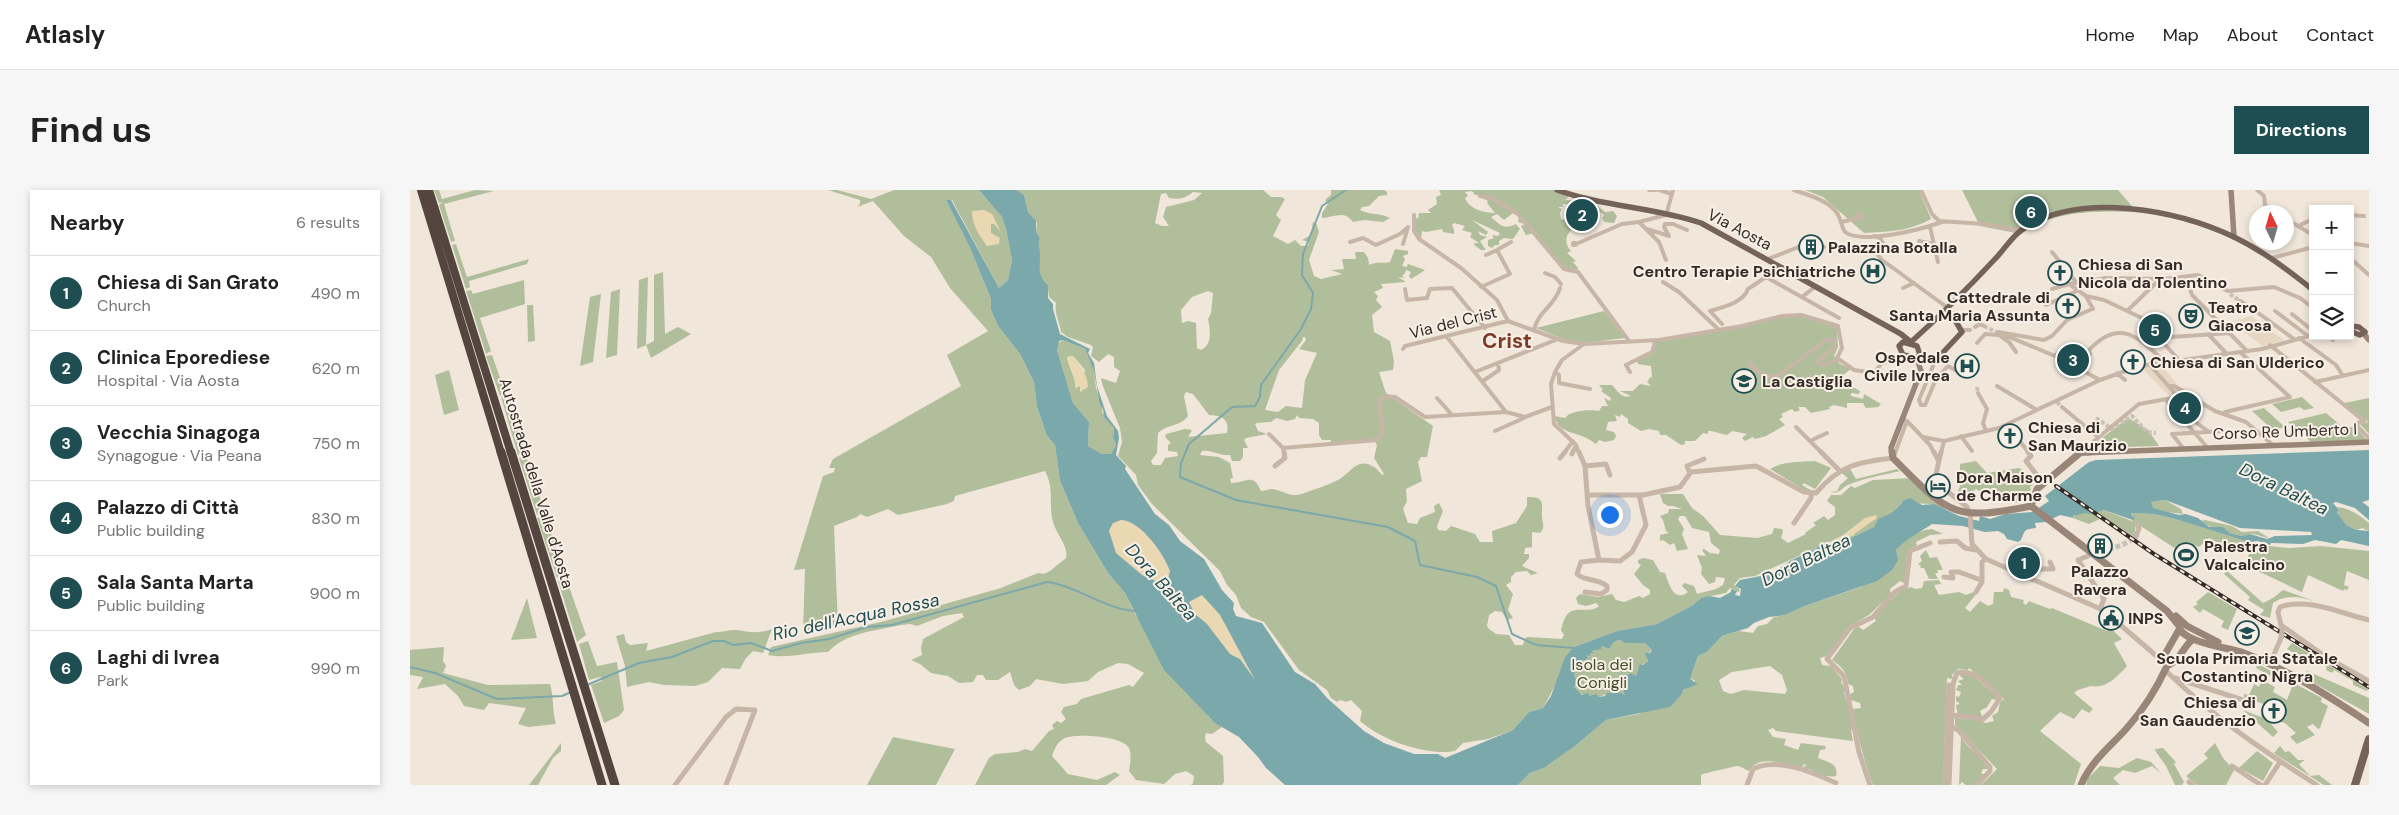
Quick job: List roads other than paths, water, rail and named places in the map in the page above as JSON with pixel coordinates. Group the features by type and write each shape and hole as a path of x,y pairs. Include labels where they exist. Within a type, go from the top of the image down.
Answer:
{"highway":[{"name":"Autostrada della Valle d'Aosta","path":"421,190 430,207"},
{"name":"Autostrada della Valle d'Aosta","path":"429,190 430,207 452,294 477,358"},
{"name":"Autostrada della Valle d'Aosta","path":"441,247 460,291 477,358 508,459 531,518 615,785"},
{"name":"Autostrada della Valle d'Aosta","path":"508,459 522,522 540,585 602,785"}],"main road":[{"name":"Via Aosta","path":"1557,190 1590,201 1670,212 1707,226 1896,331 1904,339"},
{"path":"2232,190 2234,237"},
{"path":"1911,342 1948,308 2021,231 2036,221 2062,212 2117,208 2167,216 2234,237 2272,258 2309,287"},
{"path":"1916,338 1904,339 1899,346 1905,356 1934,361 1962,332 1948,308"},
{"path":"2354,323 2365,332"},
{"path":"1904,339 1919,348 1921,371 1904,420 1891,448 1894,456 1947,508 1955,512 1971,516 2033,508 2166,611 2185,628 2197,634 2187,644 2177,662 2166,668 2133,721 2084,773 2081,785"},
{"name":"Corso Re Umberto I","path":"2081,452 2369,440"},
{"path":"2033,508 2037,489 2081,452"},
{"path":"2166,668 2164,656 2185,628"},
{"path":"2185,628 2185,637 2228,648"},
{"path":"2185,628 2267,664 2327,695 2369,723"},
{"path":"2355,785 2369,739"}],"street":[{"path":"1574,246 1622,224 1639,222 1670,212 1672,192 1649,190"},
{"path":"1794,190 1829,205 1836,212 1844,230 1850,235 1861,237 1930,227 1942,222 1985,224 2021,231"},
{"path":"1921,190 1933,216 1942,222"},
{"path":"2257,190 2264,196 2265,205"},
{"path":"1480,196 1501,202 1532,227 1564,269 1578,272 1581,275 1629,341"},
{"path":"1841,222 1863,217 1858,213"},
{"path":"1414,215 1416,235 1423,243 1461,268 1496,300 1508,321"},
{"path":"2354,215 2364,216"},
{"path":"2298,226 2309,221"},
{"path":"1639,222 1659,242 1666,260"},
{"path":"1646,229 1666,237 1670,236 1664,227 1665,224 1673,224 1687,230"},
{"path":"2294,224 2309,233"},
{"path":"1350,242 1364,238 1376,245 1400,234 1408,227 1414,227"},
{"path":"1403,244 1408,227"},
{"path":"1930,227 1938,262"},
{"path":"1873,236 1878,237 1884,244 1874,250 1877,255 1948,308"},
{"path":"1768,259 1819,239"},
{"path":"1486,255 1511,242"},
{"path":"1919,242 1934,244"},
{"path":"2354,244 2369,246"},
{"path":"1798,247 1808,254 1824,247"},
{"path":"2272,258 2309,248"},
{"path":"1481,287 1510,274 1497,250"},
{"path":"2052,252 2075,282"},
{"path":"2354,262 2369,275"},
{"path":"1722,324 1710,311 1740,299 1746,294 1748,289 1781,267"},
{"path":"1534,330 1534,320 1538,313 1559,297 1561,286 1555,277 1545,273"},
{"path":"2052,288 2075,282 2106,278 2160,279 2201,276 2229,292 2274,287 2300,298 2309,305"},
{"path":"1766,277 1839,318"},
{"path":"2186,278 2192,295 2247,351"},
{"path":"2127,311 2160,279"},
{"path":"1663,282 1679,292 1718,329"},
{"path":"1902,288 1914,283"},
{"path":"2069,284 2086,296 2104,300 2142,319"},
{"path":"1802,297 1816,286"},
{"path":"1405,289 1407,300 1424,300 1427,298 1430,289 1452,288 1485,328"},
{"path":"2046,304 2079,290"},
{"path":"1977,343 1982,335 1986,333 2044,340 2052,336 2067,320 2091,309 2086,296"},
{"path":"2240,301 2336,365 2343,376"},
{"path":"2275,311 2309,335"},
{"path":"2292,314 2309,328"},
{"name":"Via del Crist","path":"1403,349 1405,346 1508,321 1558,339 1584,344 1656,340 1742,326 1772,317 1800,315 1838,326 1842,348 1836,355 1838,359"},
{"path":"1961,330 1980,324 1984,326"},
{"path":"2055,356 2058,353 2064,353 2085,357 2090,354 2089,350 2098,339 2118,332 2130,332 2141,339 2164,362"},
{"path":"1997,333 2055,356 2100,380"},
{"path":"1997,333 2009,342 2016,352"},
{"path":"2141,339 2157,336 2231,333"},
{"path":"2208,334 2227,354"},
{"path":"2157,336 2180,361"},
{"path":"1923,437 1944,441 2007,425 2100,380 2140,366 2247,351 2309,336"},
{"path":"1447,337 1504,407 1506,412"},
{"path":"1476,372 1558,339"},
{"path":"1749,363 1762,375 1776,377 1826,340 1831,339 1834,340 1836,346 1817,362 1824,365 1838,359 1870,374 1874,373 1882,363 1905,356"},
{"path":"1630,372 1626,365 1652,352 1656,340"},
{"path":"1584,344 1562,360 1555,372 1551,384 1552,407 1554,424 1575,443 1585,466 1599,560"},
{"path":"2270,346 2364,421 2355,424 2369,440"},
{"path":"2221,413 2290,397 2273,380 2257,371 2240,352"},
{"path":"1934,361 1919,400 1922,405 1926,402 1936,379 1948,366 1964,375"},
{"path":"1483,381 1499,370 1498,363"},
{"path":"2081,452 2142,403 2178,397 2149,364"},
{"path":"2315,382 2369,370"},
{"path":"1555,372 1559,375 1559,383 1590,389"},
{"path":"2117,373 2124,380"},
{"path":"1997,386 2037,410"},
{"path":"2170,386 2174,386 2221,413 2246,422 2273,445"},
{"path":"1978,393 1988,409 1983,423 1986,431"},
{"path":"1283,448 1377,440 1383,432 1379,400 1385,396 1392,395 1422,416 1506,412 1525,417"},
{"path":"1437,398 1452,415"},
{"path":"2166,400 2206,447"},
{"path":"2179,415 2186,415 2204,404"},
{"path":"1495,431 1552,407"},
{"path":"2062,407 2098,437"},
{"path":"2186,415 2209,432"},
{"path":"1904,420 1930,445 1938,461"},
{"path":"2007,425 2031,456 2026,461 2043,483"},
{"path":"1796,427 1838,469"},
{"path":"2183,448 2172,434 2224,431"},
{"path":"1810,441 1827,433"},
{"path":"1268,434 1283,448 1285,458 1275,466"},
{"path":"1961,436 1972,451"},
{"path":"1944,441 1936,472 1943,488 1967,507 1971,516 1970,536 1976,550 1986,559 2006,569 2032,578 2100,608 2166,668 2176,678 2181,687 2197,702 2280,762 2317,785"},
{"path":"1572,454 1575,443"},
{"path":"1560,458 1575,443"},
{"path":"1588,495 1639,495 1680,487 1690,473 1756,466 1811,494 1816,493 1838,469 1852,464 1894,456"},
{"path":"1690,473 1687,466 1700,460"},
{"path":"1585,466 1606,464 1610,475"},
{"path":"1794,523 1811,498 1811,494"},
{"path":"1585,592 1601,594 1607,590 1607,586 1604,582 1583,579 1577,574 1581,562 1599,560 1620,562 1632,552 1646,525 1639,495"},
{"path":"2136,537 2140,528 2137,523"},
{"path":"1940,542 1957,541 1965,548 1976,550"},
{"path":"1870,785 1859,752 1844,676 1827,659 1850,628 1873,616 1895,592 1906,586 1910,550 1930,543"},
{"path":"2088,556 2078,560 2104,599 2100,608"},
{"path":"1976,592 1982,582 1982,562 1986,559"},
{"path":"2034,561 2036,569"},
{"path":"2032,578 2033,569 2052,569 2050,562"},
{"path":"1944,577 1953,578 1951,572 1959,572 1981,580"},
{"path":"2267,664 2272,659 2282,638 2282,628 2278,612 2280,607 2291,602 2310,604 2327,611 2369,620"},
{"path":"2282,628 2326,658 2369,681"},
{"path":"1950,785 1951,726 1953,684 1959,671 1972,673 2000,698 1991,712 1983,719 1952,715"},
{"path":"2176,678 2243,700"},
{"path":"1945,785 1949,685"},
{"path":"675,785 726,718 736,709 755,710 726,785"},
{"path":"1951,726 1959,731 1990,767 1990,771 1977,785"},
{"path":"2265,785 2280,762"},
{"path":"1746,785 1753,769 1760,765 1770,764 1822,776 1836,783"},
{"path":"2232,766 2261,785"}],"water":[{"name":"Dora Baltea","path":"979,190 1017,190 1024,195 1028,212 1036,221 1036,232 1040,238 1040,271 1044,282 1048,285 1048,298 1053,304 1060,334 1090,349 1088,353 1094,363 1097,386 1107,416 1118,431 1119,438 1116,455 1126,466 1125,469 1155,514 1169,525 1180,541 1204,559 1222,590 1234,603 1233,609 1236,616 1262,623 1295,672 1315,684 1327,698 1364,731 1384,743 1414,754 1438,754 1445,758 1513,730 1529,712 1543,708 1551,696 1565,657 1574,647 1617,631 1657,624 1693,605 1701,598 1709,596 1720,598 1731,592 1731,589 1737,591 1735,595 1740,596 1741,589 1735,586 1740,580 1771,574 1790,561 1823,545 1842,542 1874,527 1879,518 1889,514 1903,501 1910,498 1922,505 1934,504 1959,516 1979,521 1980,516 1990,519 2006,514 2033,512 2049,501 2045,496 2089,462 2096,460 2369,450 2369,500 2362,502 2369,507 2369,520 2355,508 2336,502 2333,503 2339,510 2337,512 2346,525 2357,530 2369,531 2369,546 2341,540 2336,544 2315,540 2303,544 2271,543 2270,545 2258,541 2249,542 2154,514 2131,513 2131,516 2135,518 2133,520 2104,510 2091,514 2084,513 2073,516 2074,518 2060,515 2046,522 2035,523 2036,528 2026,531 2018,542 2007,539 2004,534 1998,531 1985,532 1963,526 1932,524 1910,538 1896,550 1898,560 1892,570 1877,581 1805,606 1785,615 1769,617 1754,623 1748,628 1722,636 1707,652 1698,656 1690,679 1698,684 1683,690 1670,707 1606,720 1575,746 1544,768 1530,773 1518,785 1285,785 1266,768 1239,737 1215,723 1164,670 1125,593 1108,573 1078,523 1060,481 1055,445 1047,436 1037,407 1034,382 1020,354 998,326 991,310 991,299 970,248 946,200 951,200 999,288 1008,280 1012,260 1002,217","holes":["1063,340 1085,349 1094,371 1104,417 1114,428 1113,438 1116,445 1111,454 1102,454 1088,446 1089,422 1073,403 1057,350 1059,341","2165,500 2240,528 2311,532 2312,535 2275,536 2267,539 2250,534 2242,536 2229,533 2223,527 2209,527 2198,518 2186,514 2179,515 2153,508 2151,502","1121,520 1129,522 1144,532 1167,564 1170,571 1167,583 1158,582 1142,575 1116,553 1109,531 1113,523","1202,595 1220,615 1255,680 1240,659 1230,654 1207,624 1195,614 1189,602","1620,640 1625,643 1645,643 1652,650 1650,653 1645,653 1648,661 1643,665 1640,664 1636,676 1630,673 1626,676 1627,682 1621,681 1618,688 1623,690 1625,695 1619,692 1607,693 1605,696 1599,697 1596,694 1589,696 1588,693 1582,695 1574,687 1577,681 1574,675 1579,662 1588,659 1587,655 1590,656 1590,653 1594,653 1592,651 1601,649 1602,646 1609,649 1614,642"]}],"waterway":[{"path":"1346,190 1322,206 1303,254 1302,275 1313,293 1311,309 1301,329 1261,385 1260,397 1255,406 1232,407 1189,444 1181,463 1180,477 1236,500 1388,527 1415,541 1420,565 1477,577 1496,586 1512,634 1536,645 1573,648"},
{"name":"Rio dell'Acqua Rossa","path":"587,685 639,663 672,657 713,641 724,641 733,645 751,643 772,651 801,643 829,639 867,627 892,625 1047,582 1058,584 1113,606 1135,611"},
{"name":"Rio dell'Acqua Rossa","path":"410,667 435,673 497,699 562,696 571,692"}],"tunnel":[{"path":"2230,294 2240,301"},
{"path":"1984,326 1996,332"},
{"path":"1977,387 1978,393"},
{"path":"2057,402 2062,407"},
{"path":"2096,418 2112,429 2132,416 2147,432 2156,433"},
{"path":"2094,554 2122,545 2136,537"}],"railway":[{"path":"2056,486 2154,554 2369,687"}],"place":[{"name":"Laghi di Ivrea","path":"2031,212"},
{"name":"Clinica Eporediese","path":"1582,215"},
{"name":"Palazzina Botalla","path":"1811,247"},
{"name":"Centro Terapie Psichiatriche","path":"1873,271"},
{"name":"Chiesa di San Nicola da Tolentino","path":"2060,273"},
{"name":"Cattedrale di Santa Maria Assunta","path":"2068,306"},
{"name":"Teatro Giacosa","path":"2191,316"},
{"name":"Sala Santa Marta","path":"2155,330"},
{"name":"Vecchia Sinagoga","path":"2073,360"},
{"name":"Chiesa di San Ulderico","path":"2133,362"},
{"name":"Ospedale Civile Ivrea","path":"1967,366"},
{"name":"La Castiglia","path":"1744,381"},
{"name":"Palazzo di Città","path":"2185,408"},
{"name":"Chiesa di San Maurizio","path":"2010,436"},
{"name":"Dora Maison de Charme","path":"1938,486"},
{"name":"Palazzo Ravera","path":"2100,546"},
{"name":"Palestra Valcalcino","path":"2186,555"},
{"name":"Chiesa di San Grato","path":"2024,563"},
{"name":"INPS","path":"2111,618"},
{"name":"Scuola Primaria Statale Costantino Nigra","path":"2247,633"},
{"name":"Chiesa di San Gaudenzio","path":"2274,711"}],"district":[{"name":"Crist","path":"1507,341"}],"park label":[{"name":"Isola dei Conigli","path":"1602,673"}]}
